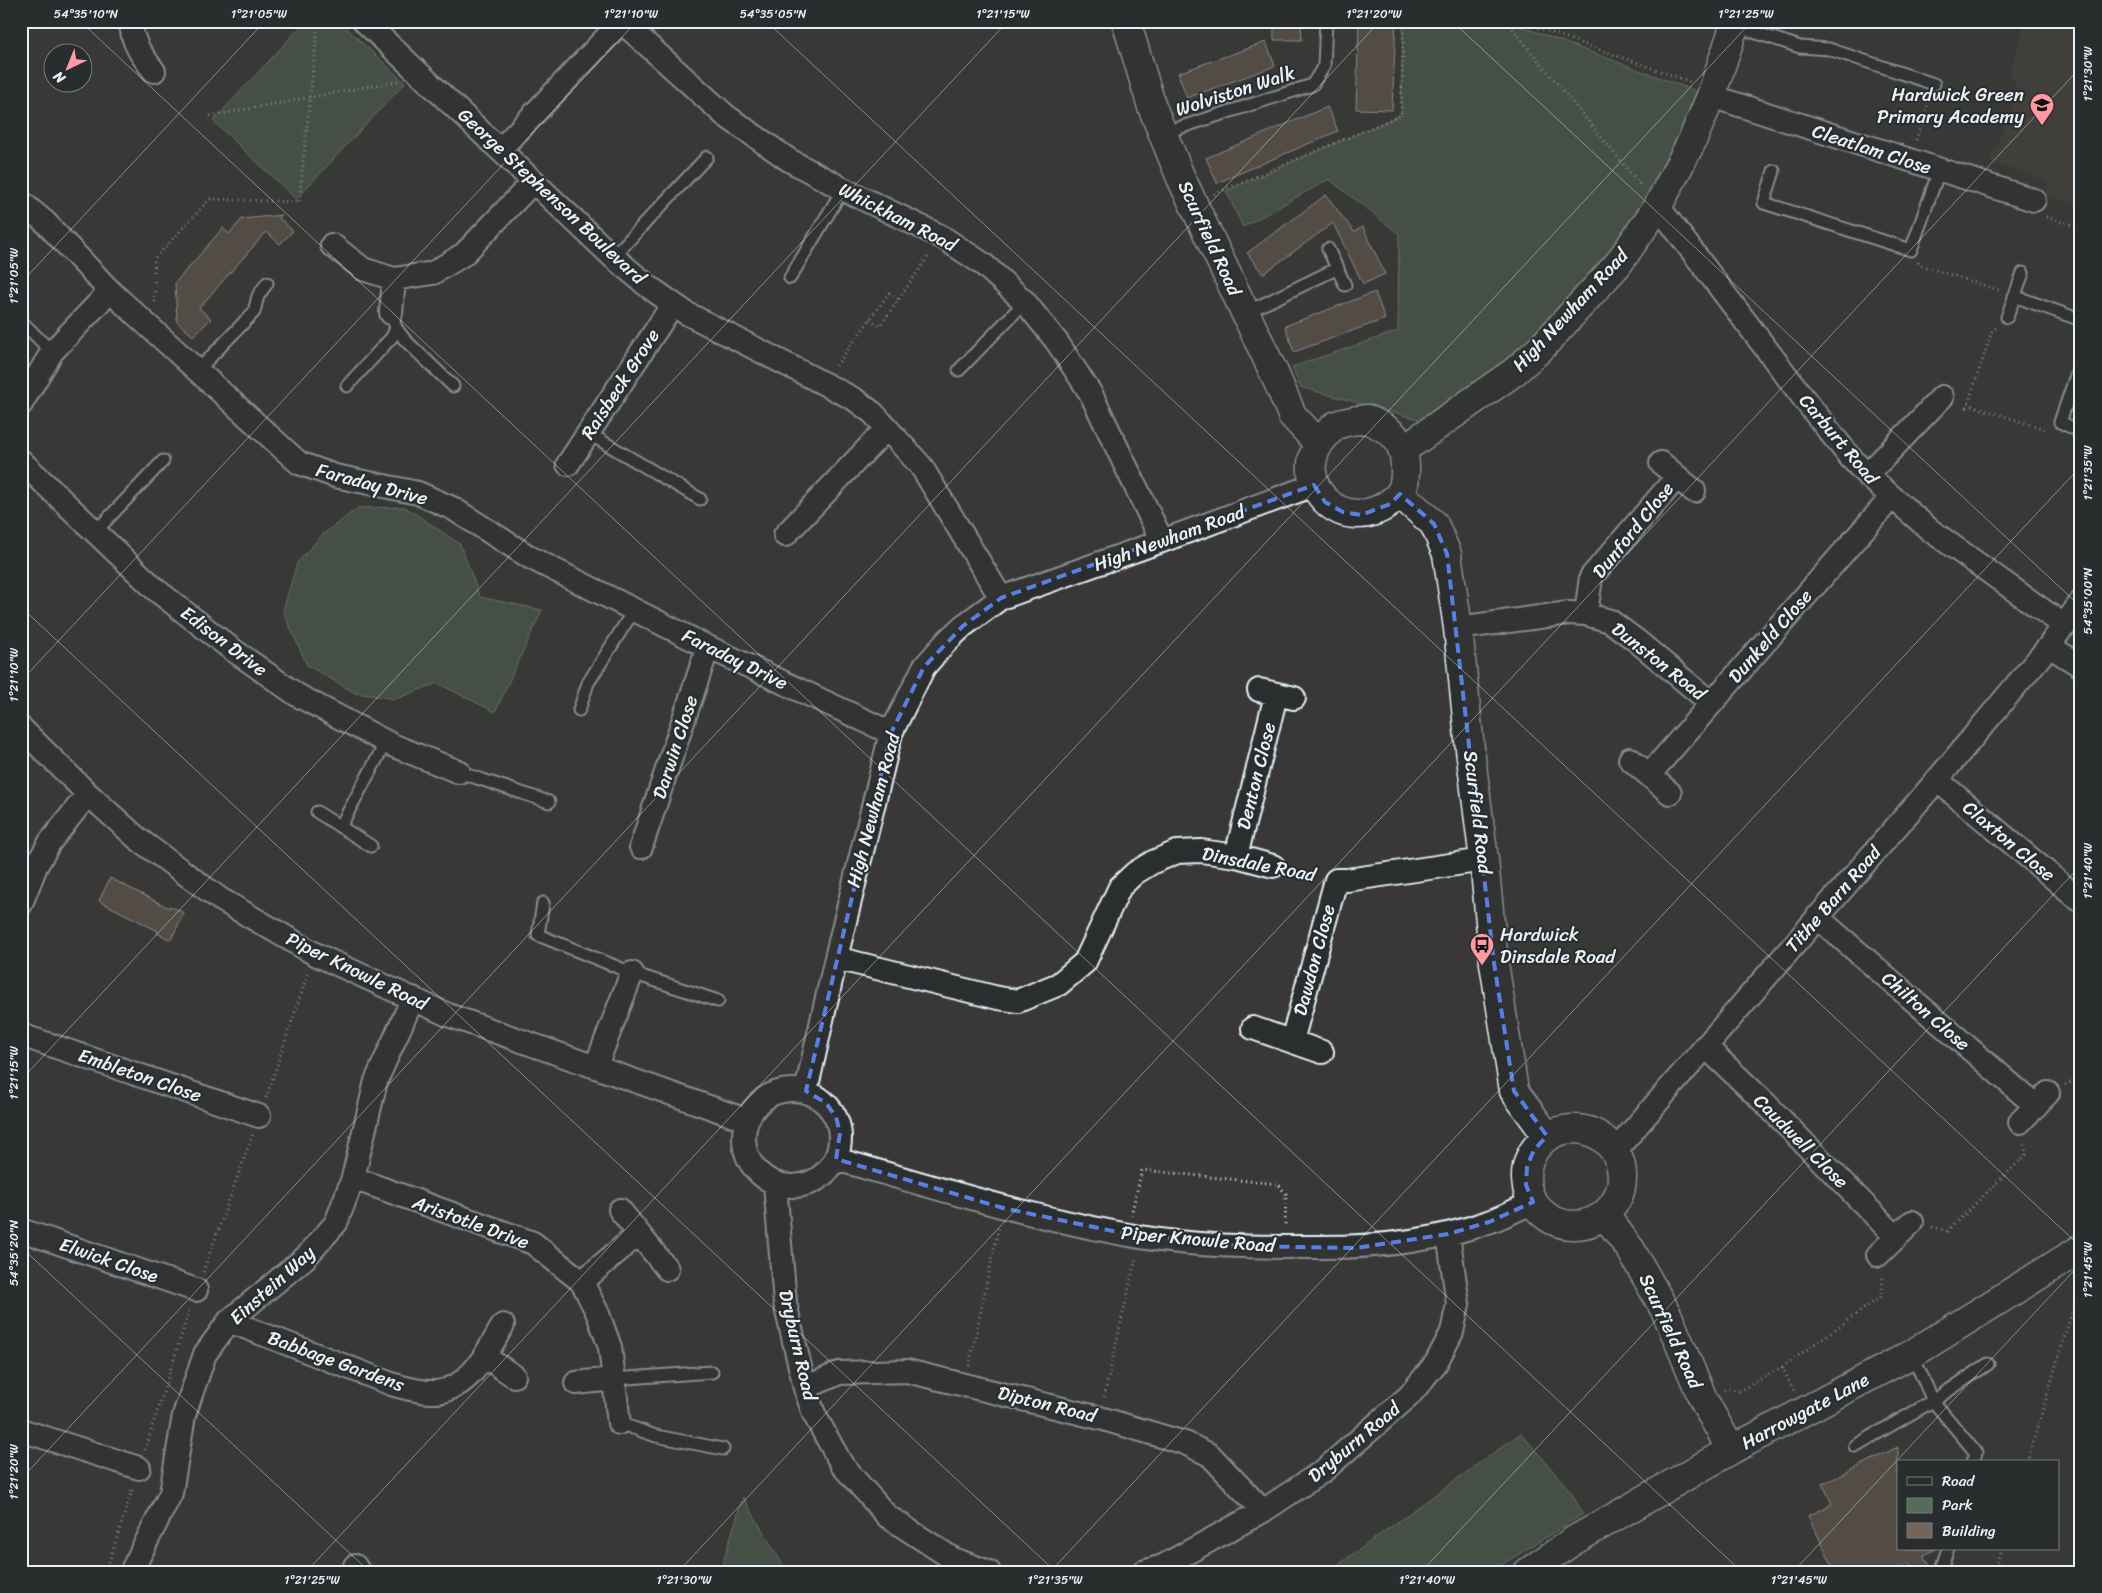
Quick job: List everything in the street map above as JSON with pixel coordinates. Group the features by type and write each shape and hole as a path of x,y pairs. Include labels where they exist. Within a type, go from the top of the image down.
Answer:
{"street":[{"path":"131,21 131,31 139,53 154,71"},
{"name":"George Stephenson Boulevard","path":"364,21 534,180 613,257 673,304 686,313 854,399 873,413 921,466 1000,598"},
{"path":"501,149 622,21"},
{"name":"Whickham Road","path":"622,21 726,116 789,160 843,189 942,237 983,264 1025,302 1057,342 1090,394 1162,541"},
{"name":"Scurfield Road","path":"1126,21 1147,92 1193,203 1292,415 1318,443"},
{"name":"High Newham Road","path":"1404,449 1514,372 1541,348 1618,264 1658,206 1692,141 1712,93 1736,24"},
{"name":"Cleatlam Close","path":"1712,93 1939,171 2035,207"},
{"path":"332,245 363,269 394,279 433,273 464,254 534,180"},
{"name":"Faraday Drive","path":"21,202 45,222 110,291 299,463 335,476 418,493 452,508 532,558 708,647 891,733"},
{"name":"Carburt Road","path":"1658,206 1811,408 1849,456 1867,475 1891,498 1930,530 2065,626"},
{"path":"393,320 394,279"},
{"path":"21,404 52,352 110,291"},
{"name":"Raisbeck Grove","path":"568,464 673,304"},
{"path":"1867,475 1943,398"},
{"path":"1367,419 1382,426 1394,436 1404,449 1405,481 1400,494 1381,510 1361,515 1343,512 1325,502 1314,485 1313,453 1318,443 1336,425 1367,419"},
{"path":"785,535 887,428"},
{"name":"Edison Drive","path":"21,461 155,589 229,647 297,695 386,742 459,772"},
{"name":"Dunford Close","path":"1586,614 1591,577 1677,477"},
{"name":"High Newham Road","path":"806,1091 836,958 891,733 924,668 958,631 1000,598 1314,485"},
{"name":"Scurfield Road","path":"1400,494 1434,524 1447,554 1458,628 1494,963 1514,1091 1547,1136"},
{"name":"Dunkeld Close","path":"1649,775 1891,498"},
{"name":"Tithe Barn Road","path":"1615,1151 1937,780 2049,646 2081,602"},
{"name":"Dunston Road","path":"1458,628 1569,613 1586,614 1610,621 1711,703"},
{"path":"2049,646 2081,666"},
{"name":"Darwin Close","path":"641,847 708,647"},
{"name":"Denton Close","path":"1236,856 1277,694"},
{"name":"Piper Knowle Road","path":"21,728 88,794 138,839 220,899 315,954 448,1015 746,1120"},
{"path":"1630,759 1670,793"},
{"name":"Claxton Close","path":"1937,780 2081,901"},
{"path":"21,904 36,866 63,824 88,794"},
{"name":"Dinsdale Road","path":"836,958 998,998 1018,1000 1059,984 1085,962 1120,887 1135,873 1153,862 1176,852 1201,851 1236,856 1273,866"},
{"name":"Dinsdale Road","path":"1336,880 1484,860"},
{"name":"Dawdon Close","path":"1292,1041 1336,880"},
{"name":"Chilton Close","path":"1817,917 2042,1099 2020,1122"},
{"path":"596,1066 632,973"},
{"name":"Einstein Way","path":"138,1570 171,1493 184,1415 205,1354 229,1322 306,1257 336,1223 354,1178 376,1081 413,998"},
{"name":"Dawdon Close","path":"1253,1028 1322,1052"},
{"name":"Embleton Close","path":"21,1035 260,1116"},
{"name":"Caudwell Close","path":"1705,1046 1765,1104 1904,1229"},
{"path":"789,1089 806,1091 826,1103 836,1117 840,1133 839,1150 836,1159 826,1173 812,1183 791,1187 775,1184 760,1175 746,1155 743,1138 746,1120 755,1105 769,1095 789,1089"},
{"path":"1571,1128 1584,1129 1607,1141 1615,1151 1622,1167 1622,1185 1616,1201 1605,1215 1590,1223 1574,1226 1558,1223 1544,1214 1533,1202 1526,1185 1527,1166 1534,1150 1547,1136 1571,1128"},
{"name":"Piper Knowle Road","path":"836,1159 1003,1208 1134,1236 1230,1245 1356,1248 1448,1234 1489,1222 1533,1202"},
{"name":"Aristotle Drive","path":"354,1178 533,1243 582,1282 598,1314 610,1347 619,1423"},
{"name":"Dryburn Road","path":"775,1184 785,1303 805,1388 814,1414 842,1465 887,1516 953,1559 989,1572"},
{"path":"620,1210 667,1269"},
{"name":"Scurfield Road","path":"1605,1215 1631,1250 1667,1314 1703,1400 1731,1450"},
{"path":"1878,1255 1904,1229"},
{"name":"Elwick Close","path":"21,1230 196,1290"},
{"path":"582,1282 638,1234"},
{"name":"Dryburn Road","path":"1143,1572 1163,1566 1263,1511 1323,1471 1409,1396 1436,1363 1452,1332 1458,1304 1448,1234"},
{"name":"Harrowgate Lane","path":"1528,1572 1573,1541 1731,1450 1912,1354 2081,1250"},
{"name":"Babbage Gardens","path":"229,1322 394,1385 414,1390 436,1392 452,1388 470,1374 485,1357 503,1325"},
{"path":"485,1357 514,1376"},
{"name":"Dipton Road","path":"805,1388 839,1374 907,1371 1100,1418 1185,1443 1210,1455 1263,1511"},
{"path":"576,1383 613,1379"},
{"path":"21,1430 139,1468"}],"lane":[{"name":"Wolviston Walk","path":"1163,133 1312,84 1324,66 1326,21"},
{"path":"1736,24 1800,47 1829,50 1934,84"},
{"path":"613,257 707,157"},
{"path":"1774,171 1764,203 1911,250 1939,171"},
{"path":"790,278 843,189"},
{"path":"1328,249 1344,285"},
{"path":"1245,313 1338,268"},
{"path":"2006,317 2023,273"},
{"path":"197,371 254,312 258,296 267,283"},
{"path":"2014,296 2081,320"},
{"path":"959,370 1025,302"},
{"path":"393,320 405,340 453,386"},
{"path":"347,386 392,337 393,320"},
{"path":"21,321 52,352"},
{"path":"2081,361 2060,422 2081,432"},
{"path":"588,434 700,499"},
{"path":"95,532 164,461"},
{"path":"579,710 588,684 634,610"},
{"path":"340,827 386,742"},
{"path":"459,772 549,802"},
{"path":"317,812 371,846"},
{"path":"543,903 538,935 632,973 718,1000"},
{"path":"1912,1354 1933,1401 1976,1453 1974,1460"},
{"path":"1855,1446 1933,1401 1988,1364"},
{"path":"613,1379 712,1372"},
{"path":"619,1423 656,1436 722,1449"},
{"path":"1940,1572 1948,1550"}],"path":[{"path":"155,333 154,259 210,199 299,202 318,21"},
{"path":"1193,203 1401,114 1404,21"},
{"path":"1506,21 1658,206"},
{"path":"1519,21 1712,93"},
{"path":"210,116 424,76"},
{"path":"1915,142 1930,99"},
{"path":"2035,207 2081,228"},
{"path":"870,319 880,326 942,237"},
{"path":"1911,250 1920,265 2014,296"},
{"path":"823,383 889,293 898,299"},
{"path":"2006,317 1992,331 1967,407 1973,406 2047,430 2060,422"},
{"name":"Dinsdale Road","path":"1273,866 1336,880"},
{"path":"106,1572 196,1290 260,1116 315,954"},
{"path":"1904,1229 1947,1231 2026,1155 2020,1122"},
{"path":"1100,1418 1134,1236 1142,1170 1278,1184 1286,1194 1284,1247"},
{"path":"965,1384 1003,1208"},
{"path":"1703,1400 1728,1388 1739,1391 1782,1368 1882,1296 1884,1262 1878,1255"},
{"path":"2028,1460 2081,1282"},
{"path":"1994,1572 2001,1550"}],"highlighted area":[{"path":"1314,485 1325,502 1343,512 1361,515 1390,504 1400,494 1420,510 1434,524 1447,554 1494,963 1514,1091 1547,1136 1534,1150 1527,1166 1526,1185 1533,1202 1489,1222 1448,1234 1356,1248 1239,1246 1127,1234 1003,1208 836,1159 840,1133 836,1117 826,1103 806,1091 891,733 924,667 963,626 1001,598"}],"shaded area":[{"name":"Hardwick Green Primary Academy","path":"2025,21 2081,21 2081,206 2044,195 2047,181 1990,162 2018,90 2009,72"}],"green space":[{"path":"306,21 339,21 405,83 296,199 213,121"},
{"path":"1403,21 1507,21 1701,93 1665,176 1614,262 1494,377 1432,423 1300,387 1292,367 1398,331 1399,234 1329,179 1243,227 1226,191 1401,115"},
{"path":"405,507 460,544 480,597 542,610 495,712 437,683 396,699 355,693 307,665 283,611 297,563 323,534 358,508"},
{"path":"1521,1433 1571,1492 1583,1514 1490,1572 1328,1572"},
{"path":"743,1497 787,1572 720,1572"}],"building":[{"path":"1274,21 1301,21 1302,40 1274,40"},
{"path":"1359,21 1396,21 1392,110 1356,109"},
{"path":"1266,42 1275,66 1187,98 1178,73"},
{"path":"1327,107 1338,131 1217,183 1206,158"},
{"path":"1326,195 1354,232 1363,227 1385,274 1363,284 1333,223 1263,274 1247,253"},
{"path":"282,215 279,218 293,231 280,244 266,232 199,308 211,319 193,336 177,322 175,283 223,228 229,234 242,219"},
{"path":"1375,292 1385,319 1294,352 1285,326"},
{"path":"110,878 169,908 170,906 184,913 171,940 157,933 158,931 99,901"},
{"path":"1898,1447 1897,1550 1934,1550 1924,1555 1930,1566 1919,1572 1913,1572 1908,1563 1891,1572 1836,1572 1808,1516 1832,1504 1823,1484"}],"place":[{"name":"Hardwick Green Primary Academy","path":"2042,126"},
{"name":"Hardwick Dinsdale Road","path":"1482,966"}]}
